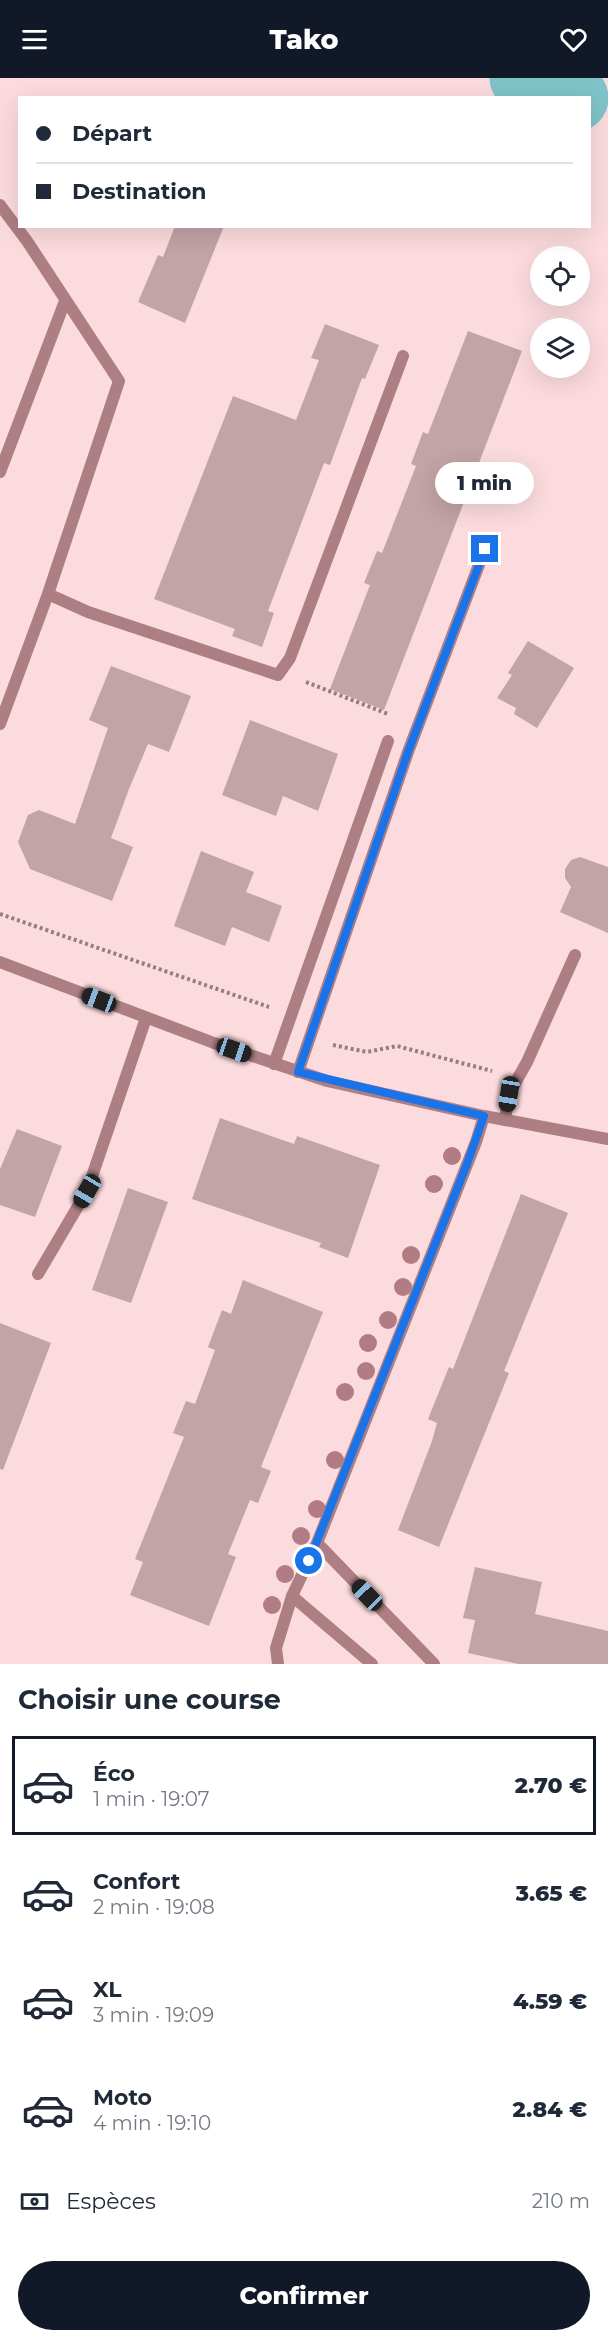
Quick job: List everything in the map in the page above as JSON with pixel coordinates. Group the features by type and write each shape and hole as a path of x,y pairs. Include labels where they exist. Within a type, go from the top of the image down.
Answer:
{"street":[{"path":"0,205 27,241 119,381 48,594 0,724"},
{"path":"0,472 65,300"},
{"path":"48,594 88,612 278,675 290,658 403,356"},
{"path":"298,1072 408,752 485,549"},
{"path":"274,1064 388,741"},
{"path":"505,1120 509,1094 527,1062 575,955"},
{"path":"0,962 146,1018 298,1072 484,1116 608,1139"},
{"path":"38,1274 87,1191 146,1018"},
{"path":"278,1664 276,1648 292,1596 317,1544 472,1153 484,1116"},
{"path":"317,1544 434,1664"},
{"path":"292,1596 372,1664"}],"path":[{"path":"290,658 307,664 302,680 396,717 388,741"},
{"path":"0,914 268,1006 289,1021"},
{"path":"308,1039 367,1052"}],"building":[{"path":"174,228 223,228 185,323 138,302 158,255 163,257"},
{"path":"325,324 379,345 365,379 362,378 330,465 324,463 268,611 274,613 262,647 232,636 235,629 154,599 233,396 296,420 319,360 311,358"},
{"path":"468,331 522,351 384,710 330,689 370,585 364,583 377,551 382,553 416,466 411,464 423,432 428,434"},
{"path":"528,641 574,668 537,728 514,714 516,708 497,698 512,675 508,673"},
{"path":"111,666 191,696 169,752 148,744 129,789 111,838 133,847 112,901 30,869 18,842 28,815 39,810 75,824 108,728 89,720"},
{"path":"250,720 338,754 318,811 283,796 276,816 222,795"},
{"path":"201,851 254,872 246,892 282,906 269,942 232,927 225,946 174,926"},
{"path":"580,857 608,867 608,933 560,912 571,887 565,878 565,869 571,860"},
{"path":"220,1118 294,1144 297,1136 380,1165 348,1258 319,1247 321,1243 192,1199"},
{"path":"17,1129 62,1146 35,1217 0,1205 0,1169"},
{"path":"128,1188 168,1202 131,1303 92,1290"},
{"path":"521,1194 568,1213 504,1371 509,1373 439,1547 398,1530 437,1423 428,1419 449,1367 453,1369"},
{"path":"243,1280 323,1312 261,1467 271,1471 258,1503 250,1500 228,1554 236,1557 209,1626 130,1595 143,1562 135,1559 184,1437 173,1433 186,1401 195,1404 215,1350 208,1347 222,1310 231,1314"},
{"path":"0,1323 51,1343 3,1470 0,1469"},
{"path":"475,1567 542,1582 535,1614 608,1631 608,1664 518,1664 468,1653 475,1620 463,1618"}],"waterway":[{"path":"524,78 569,96"}],"route":[{"path":"309,1561 476,1142 484,1116 327,1081 298,1072 311,1027 408,752 485,549"}]}
